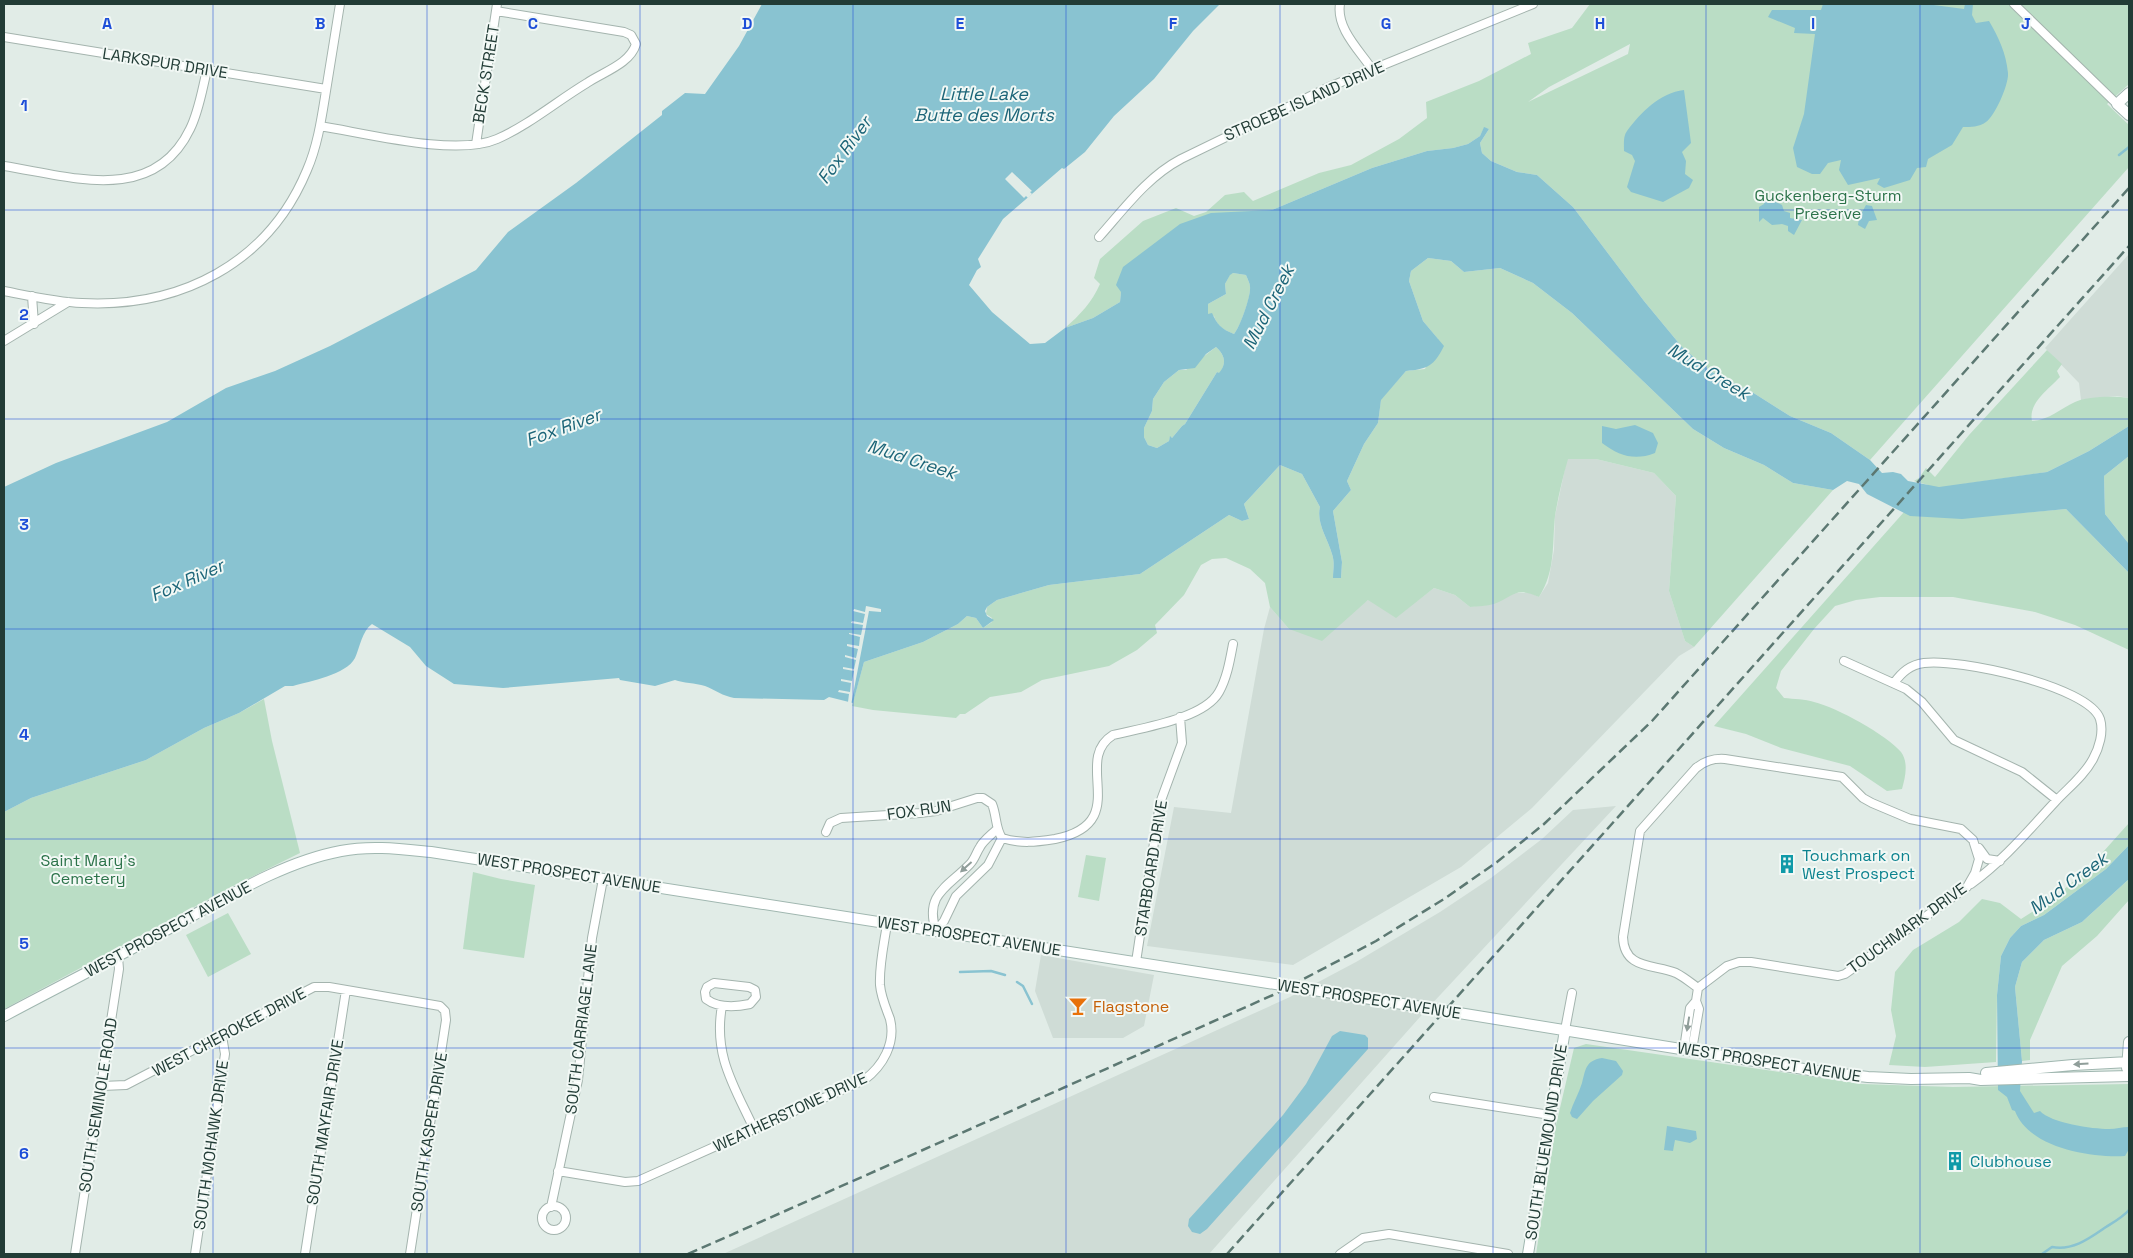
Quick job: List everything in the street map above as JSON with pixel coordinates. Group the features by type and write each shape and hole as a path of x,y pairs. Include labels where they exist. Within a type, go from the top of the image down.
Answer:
{"main road":[{"path":"2129,93 2117,104 2129,115"},
{"name":"WEST PROSPECT AVENUE","path":"4,1016 228,897 288,868 340,851 371,847 394,848 603,879 1850,1076 1911,1079 1968,1078 2024,1074 2128,1076"},
{"name":"SOUTH BLUEMOUND DRIVE","path":"1528,1254 1565,1030"},
{"path":"2128,1076 2129,1042"},
{"name":"WEST PROSPECT AVENUE","path":"2024,1074 2073,1064 2128,1062"}],"street":[{"path":"4,291 68,302 118,303 158,298 203,282 223,271 255,246 282,214 307,171 320,126 340,4"},
{"path":"1340,4 1339,15 1343,27 1372,69"},
{"name":"STROEBE ISLAND DRIVE","path":"1099,237 1148,182 1169,165 1280,110 1372,69 1533,4"},
{"path":"2014,4 2117,104"},
{"path":"320,126 445,146 476,144 495,140 625,60 635,49 635,39 632,34 496,7"},
{"name":"BECK STREET","path":"476,144 496,7"},
{"name":"LARKSPUR DRIVE","path":"4,37 326,90"},
{"path":"4,166 96,181 126,180 144,174 168,158 186,136 194,119 207,70"},
{"path":"32,296 34,324"},
{"path":"4,340 34,324 68,302"},
{"path":"936,931 944,921 952,901 988,866 1002,838 1017,842 1034,843 1068,836 1083,829 1089,823 1096,809 1097,758 1104,742 1113,736 1198,711 1213,701 1223,685 1233,644"},
{"path":"1844,661 1894,683 1914,695 1954,740 2022,772 2057,800"},
{"path":"1894,683 1904,671 1917,664 1937,662 1959,663 2008,673 2042,684 2091,706 2100,719 2101,728 2098,748 2084,774 2000,861 1967,887"},
{"name":"STARBOARD DRIVE","path":"1136,962 1160,804 1182,742 1180,717"},
{"path":"1688,1050 1690,1008 1696,1001 1698,988 1678,974 1635,962 1625,950 1623,937 1640,832 1703,762 1725,759 1842,777 1863,798 1872,803 1910,819 1960,829 1975,843 1987,859 2000,861"},
{"name":"FOX RUN","path":"826,832 830,824 841,818 936,811 976,798 983,798 992,804 997,822 996,830 1002,838"},
{"path":"936,931 932,919 937,895 942,888 970,864 980,846 996,830"},
{"name":"TOUCHMARK DRIVE","path":"1698,988 1727,966 1739,962 1751,962 1838,976 1845,974 1967,887 1978,867 1979,858 1975,843"},
{"name":"SOUTH CARRIAGE LANE","path":"551,1207 570,1125 578,1080 590,952 603,879"},
{"name":"WEATHERSTONE DRIVE","path":"558,1171 633,1182 646,1178 864,1080 882,1062 889,1048 891,1031 880,986 880,970 888,924"},
{"name":"SOUTH SEMINOLE ROAD","path":"75,1254 120,969 118,956"},
{"path":"720,983 750,987 756,992 755,1000 750,1004 722,1006 706,999 706,990 709,984 720,983"},
{"name":"WEST CHEROKEE DRIVE","path":"102,1086 126,1085 314,987 428,1003 440,1006 445,1011"},
{"name":"SOUTH MAYFAIR DRIVE","path":"305,1254 346,990"},
{"path":"1565,1030 1572,993"},
{"path":"722,1006 719,1037 723,1060 754,1129"},
{"name":"SOUTH KASPER DRIVE","path":"410,1254 446,1020 445,1011"},
{"name":"SOUTH MOHAWK DRIVE","path":"195,1254 225,1054 222,1036"},
{"path":"1434,1097 1550,1115"},
{"path":"1340,1254 1362,1238 1389,1234 1508,1254"}],"shaded area":[{"path":"2129,254 2129,398 2117,396 2081,400 2079,383 2045,348"},
{"path":"1567,459 1596,459 1654,473 1676,496 1669,591 1685,641 1694,647 1679,656 1532,808 1461,867 1293,965 1147,946 1174,807 1231,813 1264,629 1270,607 1289,629 1355,610 1368,600 1417,601 1434,588 1455,595 1470,607 1495,603 1513,593 1531,593 1539,597 1548,583 1554,550 1555,516"},
{"path":"1616,806 1428,1008 1209,1254 723,1254 1290,997 1356,962 1440,912 1491,878 1542,839 1573,810"},
{"path":"1041,955 1154,975 1144,1026 1123,1038 1053,1038 1035,991"}],"green space":[{"name":"Guckenberg-Sturm Preserve","path":"1590,4 2129,4 2129,84 2107,104 2129,125 2129,167 1870,460 1831,433 1790,416 1752,392 1710,371 1682,347 1644,301 1573,207 1537,175 1517,172 1491,161 1482,153 1480,143 1489,129 1484,128 1480,136 1468,144 1427,151 1372,168 1272,210 1243,213 1121,292 1120,302 1093,318 1065,328 1085,308 1097,291 1100,284 1094,278 1100,259 1143,221 1176,208 1194,216 1206,212 1225,195 1244,192 1253,201 1319,173 1351,165 1399,139 1427,118 1426,102 1479,81 1531,54 1528,43 1572,28","holes":["1630,44 1628,54 1528,102 1549,87"]},
{"path":"1428,258 1451,261 1464,272 1500,268 1533,283 1572,313 1693,429 1724,448 1764,465 1793,483 1833,490 1694,647 1685,641 1669,591 1676,496 1654,473 1596,459 1568,459 1555,516 1551,567 1539,597 1524,592 1494,604 1470,607 1455,595 1434,588 1396,618 1368,600 1322,641 1289,629 1270,607 1265,583 1250,569 1226,558 1212,559 1201,565 1184,595 1155,625 1157,633 1137,650 1109,666 1042,680 1021,692 990,697 956,718 873,710 852,706 864,662 923,642 958,624 967,616 976,618 983,628 992,622 992,618 986,614 987,607 997,600 1049,585 1140,574 1229,515 1242,521 1249,519 1244,504 1280,465 1302,474 1320,507 1321,525 1333,557 1333,578 1341,578 1342,562 1333,511 1351,490 1347,481 1364,444 1378,423 1381,399 1406,371 1425,369 1438,339 1423,321 1409,281 1411,271"},
{"path":"1230,274 1246,275 1250,287 1245,312 1234,334 1221,327 1214,316 1208,314 1208,304 1226,294 1225,284"},
{"path":"1216,347 1223,356 1223,367 1219,374 1217,372 1185,424 1172,438 1170,437 1169,441 1157,448 1148,445 1144,437 1144,428 1152,411 1153,399 1164,382 1179,370 1186,370"},
{"path":"2047,350 2062,364 2057,371 2060,377 2036,402 2033,408 2032,421 2049,416 2080,400 2117,397 2129,398 2129,426 2089,451 2047,472 1964,484 1962,518 2066,509 2129,573 2129,650 2075,625 2035,612 1953,597 1880,597 1856,600 1835,606 1814,629 1781,671 1776,688 1784,698 1811,701 1848,716 1894,745 1901,752 1905,761 1906,770 1902,789 1887,791 1850,766 1781,748 1746,734 1714,726 1928,485 1914,481 1919,478 1926,468 1935,477 1969,435"},
{"path":"2129,456 2129,544 2105,514 2104,476"},
{"name":"Saint Mary's Cemetery","path":"264,699 272,741 300,853 237,884 4,1009 4,812 31,798 146,760 204,728 239,713"},
{"path":"2129,823 2129,845 2106,869 2044,915 2021,926 2010,938 2001,956 1997,995 1996,1062 1925,1067 1889,1065 1896,1036 1891,1010 1895,972 1913,950 1959,922 1982,899 2000,903 2021,919 2051,900 2086,871"},
{"path":"1086,855 1106,858 1099,901 1078,897"},
{"path":"473,872 535,885 524,958 463,949"},
{"path":"2129,879 2129,900 2097,936 2062,966 2030,1040 2030,1060 2022,1061 2015,987 2022,962 2044,940 2082,922"},
{"path":"228,913 251,954 208,977 186,935"},
{"path":"1586,1044 1862,1084 1953,1087 2129,1084 2129,1254 1536,1254 1556,1125 1574,1048"}],"water":[{"path":"762,4 1220,4 1193,31 1154,79 1114,116 1085,152 1064,169 1062,168 1003,219 978,259 981,267 977,270 969,285 992,312 1030,344 1045,343 1065,328 1093,318 1120,302 1121,292 1116,285 1123,267 1180,224 1211,213 1272,210 1372,168 1427,151 1468,144 1480,136 1484,127 1489,129 1480,143 1482,153 1491,161 1517,172 1537,175 1573,207 1644,301 1682,347 1710,371 1752,392 1790,416 1831,433 1870,460 1882,473 1893,472 1901,474 1908,481 1939,487 2047,472 2089,451 2129,426 2129,456 2104,476 2105,514 2129,544 2129,573 2066,509 1962,519 1910,516 1867,494 1859,484 1847,481 1833,490 1793,483 1764,465 1724,448 1693,429 1572,313 1533,283 1500,268 1464,272 1451,261 1428,258 1411,271 1409,281 1423,321 1444,346 1430,365 1406,371 1381,400 1378,423 1364,444 1347,481 1351,490 1333,511 1342,562 1341,578 1333,578 1333,557 1321,525 1320,507 1302,474 1280,465 1244,504 1249,519 1242,521 1229,515 1140,574 1049,585 997,600 987,607 985,611 987,616 994,620 983,628 976,618 967,616 958,624 923,642 864,662 853,703 829,697 824,700 734,698 705,686 675,680 655,686 620,680 619,678 503,688 454,684 426,666 410,647 372,624 364,635 355,658 344,669 318,679 293,686 285,686 239,713 204,728 146,760 31,798 4,812 4,487 56,463 167,422 226,388 275,371 330,346 476,270 508,232 576,183 662,115 662,111 685,93 705,94 739,46","holes":["1233,273 1246,275 1250,287 1245,311 1234,334 1220,326 1212,313 1208,314 1208,304 1226,294 1225,284","1216,347 1223,356 1222,370 1219,373 1217,372 1185,424 1172,438 1170,436 1169,441 1157,448 1148,445 1144,437 1144,428 1152,411 1153,399 1164,382 1179,370 1195,368 1206,354"]},
{"path":"1823,4 1926,4 1964,9 1965,4 1973,4 1972,15 1976,23 1989,21 2002,46 2006,59 2008,78 2001,99 1990,119 1981,125 1963,127 1952,145 1928,159 1926,167 1917,168 1910,180 1884,188 1877,184 1880,178 1848,185 1839,170 1841,160 1828,163 1820,174 1812,174 1797,167 1793,148 1804,114 1815,34 1794,33 1795,28 1768,17 1772,10 1821,10"},
{"path":"1684,90 1691,143 1682,152 1686,161 1685,174 1693,180 1689,188 1663,202 1631,192 1627,187 1635,161 1632,155 1624,151 1626,133 1638,117 1652,104 1667,95"},
{"path":"1765,197 1782,205 1784,211 1790,213 1790,218 1802,220 1794,235 1788,231 1788,226 1782,224 1772,225 1763,218 1759,222 1759,207 1764,204"},
{"path":"1866,205 1872,206 1877,220 1869,221 1865,229 1858,225 1859,218"},
{"path":"1635,425 1653,433 1658,443 1655,453 1641,457 1627,456 1602,443 1602,426 1616,429"},
{"path":"2129,845 2129,879 2082,922 2044,940 2022,962 2015,987 2022,1061 2020,1091 2034,1113 2040,1111 2062,1122 2093,1128 2129,1127 2129,1149 2125,1156 2095,1155 2062,1148 2033,1134 2022,1124 2015,1111 2012,1110 2007,1097 1998,1090 1997,995 2001,956 2010,938 2021,926 2044,915 2106,869"},
{"path":"1340,1031 1365,1035 1368,1038 1368,1049 1207,1229 1200,1234 1192,1232 1188,1226 1189,1219 1283,1115 1306,1084 1332,1036"},
{"path":"1602,1058 1616,1061 1623,1071 1622,1075 1593,1101 1577,1119 1572,1117 1570,1113 1581,1087 1587,1066 1592,1061"},
{"path":"1667,1126 1696,1131 1697,1139 1690,1143 1675,1140 1673,1151 1664,1150"}],"pier":[{"path":"1012,172 1032,191 1028,198 1026,196 1024,198 1005,179"},
{"path":"866,606 881,609 881,612 869,611 850,705 848,702 849,694 838,692 839,690 850,692 851,683 841,681 841,679 852,681 854,671 843,669 843,667 854,669 856,660 845,657 845,655 856,658 858,649 847,646 847,644 859,646 860,637 849,633 861,635 863,625 851,623 852,621 863,623 865,614 853,611 854,609 865,612"}],"waterway":[{"path":"2119,155 2129,147"},
{"path":"960,972 991,971 1005,975"},
{"path":"1017,982 1023,986 1032,1004"},
{"path":"2042,1254 2052,1247 2060,1248 2081,1243 2129,1210"}],"railway":[{"path":"688,1254 1273,995 1376,941 1444,899 1497,862 1544,824 1652,721 2129,188"},
{"path":"1227,1254 2129,246"}],"place":[{"name":"Touchmark on West Prospect","path":"1787,864"},
{"name":"Flagstone","path":"1078,1006"},
{"name":"Clubhouse","path":"1955,1161"}],"water label":[{"name":"Little Lake Butte des Morts","path":"984,104"},
{"name":"Fox River","path":"844,150"},
{"name":"Mud Creek","path":"1268,307"},
{"name":"Mud Creek","path":"1709,371"},
{"name":"Fox River","path":"563,427"},
{"name":"Mud Creek","path":"912,459"},
{"name":"Fox River","path":"187,580"},
{"name":"Mud Creek","path":"2068,883"}]}
